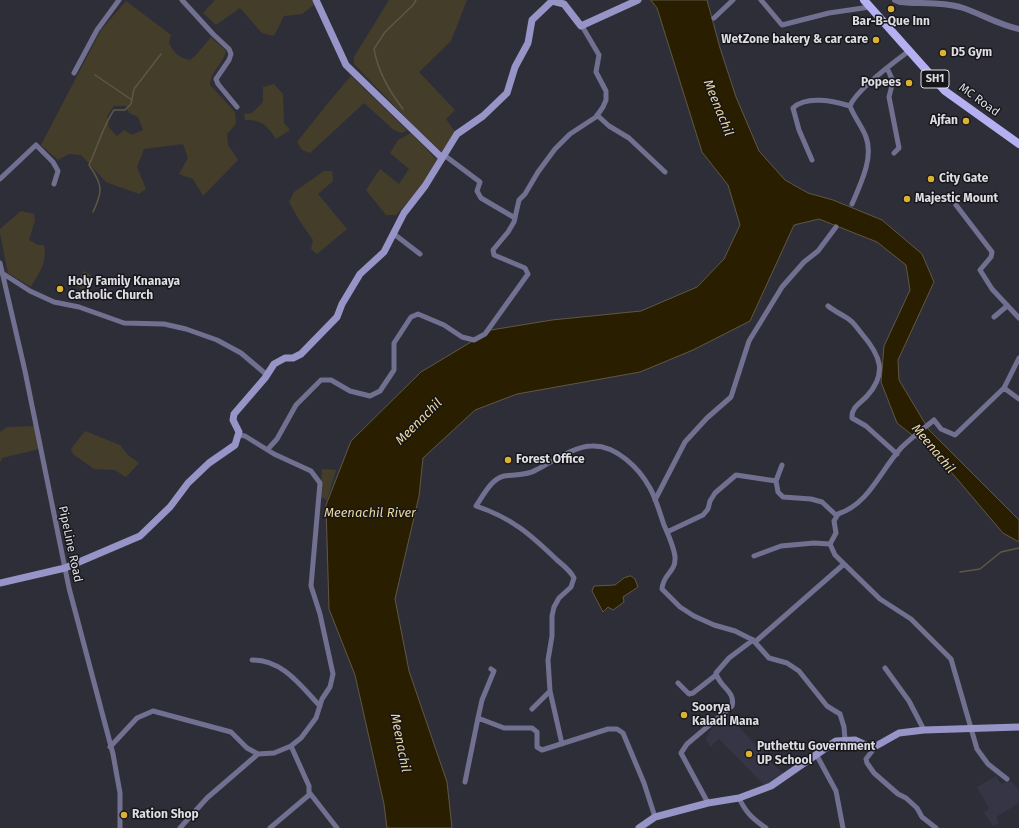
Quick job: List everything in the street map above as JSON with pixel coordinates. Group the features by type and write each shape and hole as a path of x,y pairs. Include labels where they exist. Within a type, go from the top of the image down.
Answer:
{"main road":[{"path":"316,0 346,65 443,157"},
{"path":"0,583 65,568 140,536 170,507 188,483 209,463 236,445 239,435 233,420 234,414 267,375 274,364 285,358 293,358 302,354 336,318 342,304 360,274 384,252 404,213 425,186 457,134 483,116 507,93 515,67 528,43 532,20 552,1 566,2 582,26 637,0"},
{"name":"MC Road","path":"864,0 945,90 1019,144"},
{"path":"639,828 655,817 708,803 739,798 771,786 836,741 845,739 855,740 870,747 876,746 899,734 924,730 942,728 972,729 1019,727"}],"street":[{"path":"74,73 97,30 119,0"},
{"path":"182,0 229,49 231,54 229,60 216,79 218,84 237,107"},
{"path":"714,18 733,0"},
{"path":"761,0 782,26 828,13 870,7"},
{"path":"895,0 900,2 944,2 961,7 1008,27 1019,29"},
{"path":"268,449 277,439 296,405 321,380 331,380 350,391 370,396 380,391 394,370 394,343 411,317 418,314 444,325 462,337 474,340 485,334 528,274 525,268 494,255 493,250 508,232 515,218 519,200 525,194 538,172 555,149 570,134 597,115 606,100 606,91 596,72 599,55 582,26"},
{"path":"850,106 861,91 909,51"},
{"path":"887,68 893,82 889,97 899,148 894,153"},
{"path":"812,160 799,130 793,108 798,104 807,101 839,102 850,106 866,138 868,148 862,179 852,204"},
{"path":"597,115 609,126 629,138 665,172"},
{"path":"0,179 36,145 53,162 58,171 54,184"},
{"path":"443,157 480,182 477,191 482,198 515,218"},
{"path":"956,205 992,252 982,267 981,273 992,289 1019,318"},
{"path":"655,500 685,442 707,418 731,397 749,341 782,287 804,262 818,251 836,226"},
{"path":"394,234 420,254"},
{"name":"PipeLine Road","path":"0,263 25,371 65,568 110,747 120,793 120,828"},
{"path":"2,273 30,291 54,302 79,307 124,323 164,324 186,328 217,340 241,353 267,375"},
{"path":"828,306 847,318 868,341 878,355 880,368 877,386 857,405 852,413 852,418 866,426 897,454"},
{"path":"994,317 1007,306"},
{"path":"830,544 836,533 834,521 838,514 848,510 865,496 907,443 934,420 941,429 955,436 1004,388 1019,358"},
{"path":"1004,388 1019,399"},
{"path":"110,747 138,718 153,711 230,732 247,748 258,754 274,753 292,746 305,733 316,718 320,706 330,687 333,674 325,635 311,586 320,484 311,471 245,436 239,435"},
{"path":"562,744 550,691 548,660 552,636 552,616 554,607 559,598 571,587 574,578 548,551 522,529 498,514 476,506 490,485 503,476 516,476 534,471 563,455 591,446 608,448 633,466 651,489 675,556 674,568 663,580 662,589 680,607 694,616 714,625 736,631 754,641 769,658 787,663 799,671 827,706 840,714 844,727 845,739"},
{"path":"782,465 776,482 778,492 783,497 811,499 822,502 837,516"},
{"path":"667,532 703,515 708,509 710,500 715,493 736,475 776,482"},
{"path":"754,556 781,546 814,543 830,544"},
{"path":"830,544 835,555 880,599 911,619 951,659 977,749 982,758 1007,780"},
{"path":"678,683 689,694 693,693 716,675 729,658 754,641 844,564"},
{"path":"252,660 261,659 280,666 294,678 320,706"},
{"path":"886,668 909,701 924,730"},
{"path":"466,782 482,700 493,676 494,671 491,669"},
{"path":"708,803 680,753 687,744 732,706 734,700 732,696 716,675"},
{"path":"532,710 550,691"},
{"path":"478,718 504,728 532,728 537,732 539,750 608,729 617,729 623,733 644,783 655,817"},
{"path":"270,828 309,796 309,786 292,746"},
{"path":"876,746 866,759 874,773 898,794 906,798 917,808 922,817 936,828"},
{"path":"180,828 207,798 258,754"},
{"path":"816,754 836,791 843,828"},
{"path":"309,792 337,828"},
{"path":"739,798 745,811 766,828"}],"shaded area":[{"path":"215,0 312,0 314,5 302,14 284,16 274,36 262,33 240,8 216,25 203,13"},
{"path":"389,0 467,0 451,41 419,72 455,110 446,119 455,132 444,152 440,153 354,64 354,57"},
{"path":"126,1 171,35 169,43 173,50 183,58 190,60 211,37 226,51 212,75 210,85 235,112 236,124 227,134 228,145 238,160 203,196 193,179 179,174 188,158 183,144 144,149 137,167 146,189 139,194 106,182 81,155 69,154 58,160 41,145 101,30","holes":["114,106 126,106 129,113 138,117 143,130 132,135 124,130 117,136 109,128 107,116"]},
{"path":"351,76 407,130 402,133 394,130 364,103 310,153 302,150 297,142"},
{"path":"274,84 283,94 284,123 290,130 276,139 264,124 251,120 245,120 244,114 252,113 263,102 263,87"},
{"path":"411,133 437,160 418,189 396,215 386,215 366,190 380,169 399,184 409,169 390,153 398,140"},
{"path":"324,171 332,171 333,181 318,194 347,229 317,254 311,249 313,240 289,202 294,192"},
{"path":"21,211 34,214 35,220 29,240 38,245 44,245 45,252 44,262 40,272 31,287 8,273 0,233 0,229"},
{"path":"84,271 92,276 83,290 75,285"},
{"path":"34,426 39,449 2,458 0,463 0,432 7,427"},
{"path":"85,431 120,445 128,455 139,463 126,477 115,470 94,469 73,454 71,449"},
{"path":"322,469 336,470 327,500 320,497"},
{"name":"Puthettu Government UP School","path":"727,714 784,774 765,786 719,739 710,747 706,739 710,731"},
{"path":"996,776 1001,784 1011,781 1019,790 1019,803 996,817 999,823 993,826 984,813 989,808 977,787"}],"water":[{"name":"Meenachil River","path":"651,0 707,0 720,48 736,97 759,151 785,180 808,193 833,200 882,220 922,254 934,282 898,360 899,380 929,430 1019,520 1019,542 1003,533 935,453 897,423 881,382 884,346 910,290 906,265 877,242 819,219 794,225 750,321 693,350 640,372 517,394 475,410 423,458 419,496 395,599 409,671 447,782 452,828 387,828 384,804 355,675 329,609 326,505 351,441 421,372 491,330 552,320 641,311 697,287 724,259 740,225 728,185 702,152 657,8"},
{"path":"631,576 635,579 638,587 623,597 624,602 613,610 608,607 603,612 592,591 594,586 615,585 624,578"}],"waterway":[{"path":"403,109 385,81 378,66 374,49 385,32 413,5 416,0"},
{"path":"93,212 99,199 100,188 97,178 89,165 104,129 114,110 125,110 131,104 134,89 161,54"},
{"path":"95,75 132,100"},
{"path":"960,572 980,569 1001,552 1019,548"}],"place":[{"name":"Bar-B-Que Inn","path":"891,9"},
{"name":"WetZone bakery & car care","path":"876,40"},
{"name":"D5 Gym","path":"943,53"},
{"name":"Popees","path":"909,83"},
{"name":"Ajfan","path":"966,121"},
{"name":"City Gate","path":"931,179"},
{"name":"Majestic Mount","path":"907,199"},
{"name":"Holy Family Knanaya Catholic Church","path":"60,289"},
{"name":"Forest Office","path":"508,460"},
{"name":"Soorya Kaladi Mana","path":"684,715"},
{"name":"Puthettu Government UP School","path":"749,754"},
{"name":"Ration Shop","path":"124,815"}],"water label":[{"name":"Meenachil","path":"718,108"},
{"name":"Meenachil","path":"419,422"},
{"name":"Meenachil","path":"933,449"},
{"name":"Meenachil","path":"400,743"}]}
